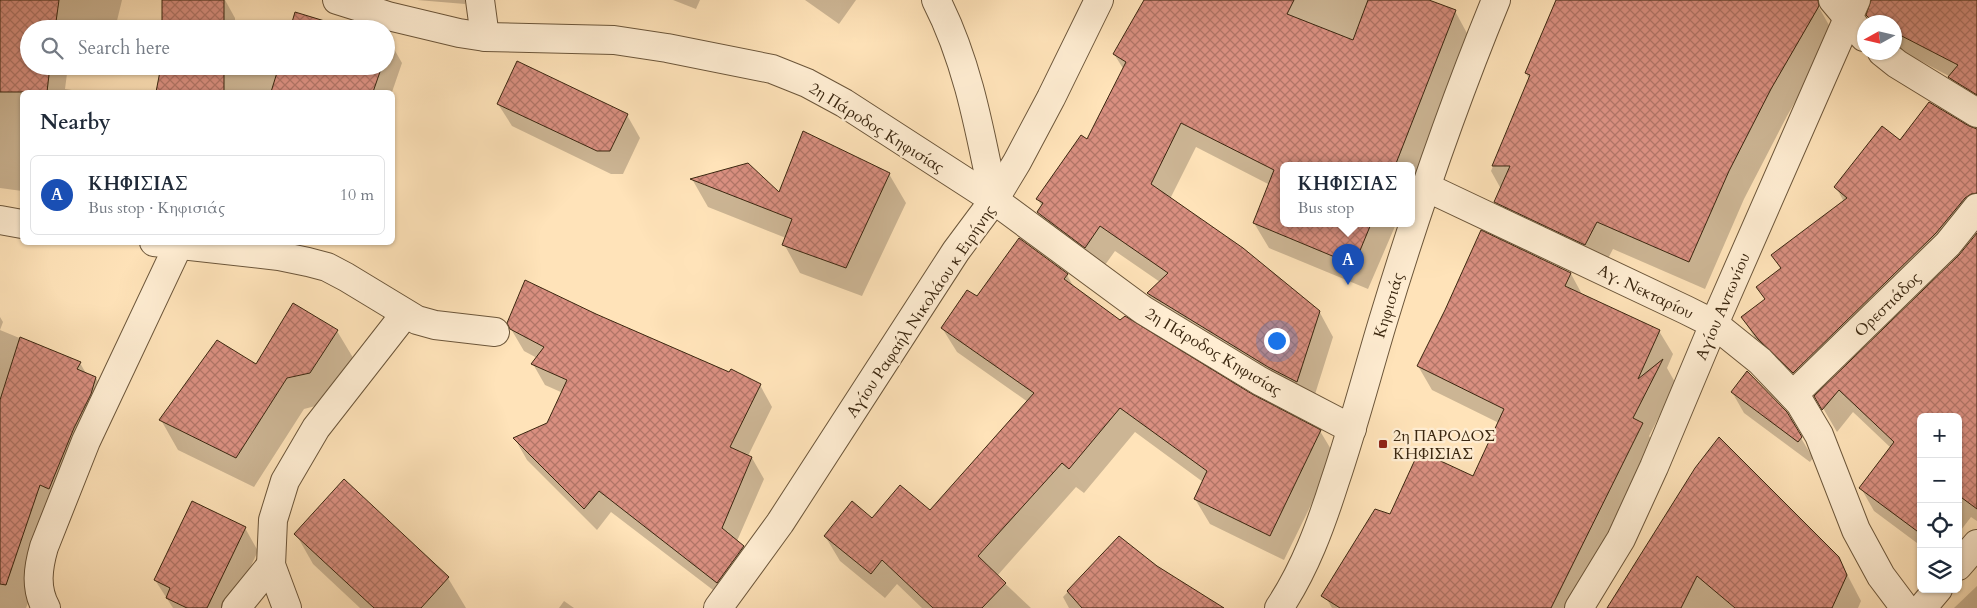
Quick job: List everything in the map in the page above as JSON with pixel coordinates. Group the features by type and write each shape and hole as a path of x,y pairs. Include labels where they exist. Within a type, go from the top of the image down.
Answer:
{"street":[{"name":"2η Πάροδος Κηφισίας","path":"336,0 397,18 485,37 614,40 667,48 772,69 807,83 844,103 994,200 1143,310 1260,381 1352,429"},
{"path":"480,0 485,37"},
{"path":"936,0 945,18 962,64 976,115 994,200"},
{"name":"Αγίου Ραφαήλ Νικολάου κ Ειρήνης","path":"718,608 780,523 951,259 994,200 1017,162 1051,98 1099,0"},
{"name":"Κηφισιάς","path":"1415,222 1460,91 1496,0"},
{"name":"Αγίου Αντωνίου","path":"1580,608 1620,539 1654,467 1714,324 1850,14"},
{"path":"1891,60 1977,113"},
{"name":"Αγ. Νεκταρίου","path":"1426,187 1714,324 1760,361 1793,395 1813,422 1856,530 1881,576 1905,608"},
{"name":"Ορεστιάδος","path":"1793,395 1948,244 1977,208"},
{"path":"0,220 20,224"},
{"name":"Κηφισιάς","path":"1279,608 1304,566 1312,546 1352,429 1413,227"},
{"path":"46,608 40,596 38,583 39,565 44,547 166,245"},
{"path":"175,245 278,256 308,262 346,277 417,320 436,325 495,332"},
{"path":"288,608 271,565 273,520 284,481 316,428 406,314"},
{"path":"1962,561 1977,544"},
{"path":"236,608 271,565"},
{"path":"1922,608 1935,593"}],"building":[{"path":"0,0 59,0 56,20 20,20 20,75 49,75 47,90 0,92"},
{"path":"162,0 224,0 224,20 162,20"},
{"path":"1144,0 1294,0 1287,14 1353,40 1368,0 1429,0 1456,10 1397,162 1280,162 1280,227 1370,227 1354,265 1253,223 1274,170 1181,123 1151,184 1243,248 1320,311 1297,382 1268,367 1147,293 1168,273 1100,226 1085,248 1037,212 1043,203 1036,199 1081,135 1087,139 1126,62 1113,54"},
{"path":"1556,0 1818,0 1819,6 1771,89 1729,171 1689,262 1597,222 1585,245 1494,202 1510,166 1492,166 1530,75 1525,73"},
{"path":"1871,0 1977,0 1977,95 1948,77 1958,65 1902,36 1902,15 1866,15"},
{"path":"295,12 321,20 293,20"},
{"path":"517,61 628,114 610,151 597,151 497,104"},
{"path":"159,75 224,75 224,90 156,90"},
{"path":"276,75 379,75 374,90 272,90"},
{"path":"1929,102 1977,129 1977,193 1965,198 1936,233 1793,373 1758,339 1741,317 1765,299 1756,287 1781,268 1771,255 1847,198 1834,187 1882,126 1900,140"},
{"path":"803,131 890,173 846,268 782,245 792,219 690,179 748,163 779,192"},
{"path":"1481,230 1571,273 1565,286 1660,330 1638,379 1663,359 1633,418 1643,423 1551,608 1340,608 1321,596 1375,509 1390,514 1419,451 1473,476 1504,409 1417,366"},
{"path":"1977,233 1977,509 1962,498 1962,413 1917,413 1917,531 1859,488 1894,442 1839,390 1822,410 1814,396 1959,255"},
{"path":"1019,238 1068,274 1064,279 1120,320 1125,316 1252,394 1321,430 1270,536 1194,499 1207,471 1120,408 1069,469 1062,463 978,556 1006,583 982,608 933,608 882,560 871,574 824,536 852,501 872,518 900,485 930,510 1034,393 941,328 967,290 977,296"},
{"path":"525,280 596,314 729,372 731,369 761,384 730,447 752,457 722,528 744,546 717,583 599,491 584,509 513,438 547,423 567,380 531,364 544,347 510,329 507,323"},
{"path":"293,303 338,330 310,373 287,378 236,458 159,420 217,340 256,364"},
{"path":"20,337 81,362 77,369 96,377 91,394 74,428 49,489 40,485 6,585 0,584 0,400"},
{"path":"1747,371 1787,412 1802,437 1798,442 1731,392"},
{"path":"1719,437 1839,557 1847,575 1832,608 1735,608 1697,576 1681,608 1607,608 1695,468"},
{"path":"344,479 449,577 421,608 374,608 294,534"},
{"path":"192,501 246,527 207,608 187,608 166,598 170,588 154,580"},
{"path":"1119,536 1157,566 1224,608 1082,608 1067,591"}],"place":[{"name":"ΚΗΦΙΣΙΑΣ","path":"1348,285"},
{"name":"2η ΠΑΡΟΔΟΣ ΚΗΦΙΣΙΑΣ","path":"1383,444"}]}
